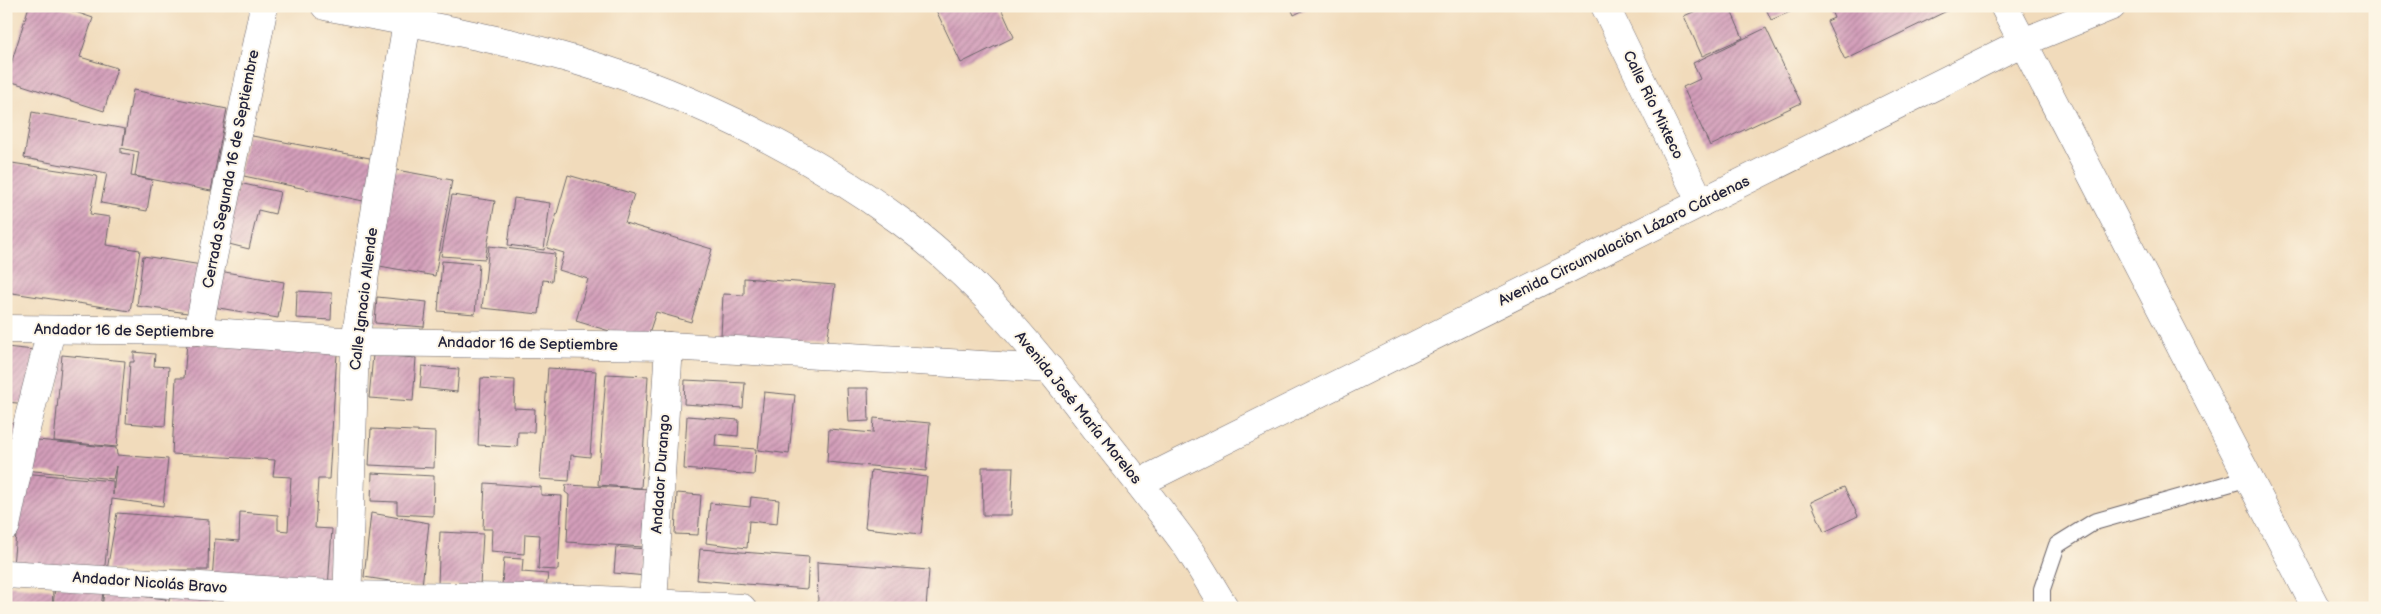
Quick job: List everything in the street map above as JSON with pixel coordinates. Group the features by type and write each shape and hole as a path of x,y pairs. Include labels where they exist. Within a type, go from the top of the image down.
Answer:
{"street":[{"name":"Cerrada Segunda 16 de Septiembre","path":"198,331 264,6"},
{"name":"Avenida José María Morelos","path":"325,6 554,54 636,81 736,122 818,166 904,224 977,287 1050,368 1139,483 1184,542 1225,608"},
{"name":"Calle Río Mixteco","path":"1604,6 1700,203"},
{"path":"2004,6 2021,43 2316,608"},
{"name":"Avenida Circunvalación Lázaro Cárdenas","path":"1139,483 2021,43 2112,6"},
{"name":"Calle Ignacio Allende","path":"347,602 355,342 407,22"},
{"name":"Andador 16 de Septiembre","path":"6,329 51,331 198,331 355,342 669,346 1050,368"},
{"path":"6,526 27,425 51,331"},
{"name":"Andador Durango","path":"653,603 669,346"},
{"name":"Andador Nicolás Bravo","path":"6,574 347,602 653,603 742,608"}],"lane":[{"path":"2042,608 2042,589 2058,545 2094,522 2249,478"}],"building":[{"path":"29,6 58,6 93,18 80,57 117,68 104,111 6,80"},
{"path":"934,6 1000,6 1014,37 961,63"},
{"path":"1290,6 1312,6 1294,15"},
{"path":"1707,6 1729,6 1743,38 1702,56 1684,16"},
{"path":"1765,6 1798,6 1799,8 1771,20"},
{"path":"1829,6 1952,6 1953,8 1845,60 1827,21 1834,18"},
{"path":"1766,28 1801,103 1710,146 1683,87 1700,79 1693,63"},
{"path":"133,90 227,109 211,191 135,176 139,152 121,148 121,153 134,155 131,176 152,180 147,211 101,203 107,173 24,158 32,112 125,129 123,145"},
{"path":"247,135 375,159 368,202 239,175"},
{"path":"12,163 97,176 90,214 110,217 106,245 140,250 130,311 6,292 6,201"},
{"path":"391,169 452,180 435,276 374,265"},
{"path":"568,175 634,194 625,223 712,249 691,322 656,312 646,342 576,321 588,279 559,270 564,253 547,248"},
{"path":"239,183 280,192 275,214 258,210 249,249 225,243"},
{"path":"452,195 495,201 485,259 441,256"},
{"path":"514,198 550,203 544,250 508,245"},
{"path":"489,246 555,254 552,281 543,280 539,314 482,308"},
{"path":"143,256 202,265 195,314 137,306"},
{"path":"442,261 479,264 475,314 438,311"},
{"path":"219,271 284,282 278,318 213,307"},
{"path":"744,278 835,285 827,344 721,336 723,294 744,295"},
{"path":"297,291 332,293 331,320 296,318"},
{"path":"377,297 427,302 424,327 375,323"},
{"path":"187,343 337,353 329,479 318,479 315,528 332,529 328,588 212,580 215,539 239,541 240,512 278,515 278,530 288,531 291,477 273,476 275,460 172,454 176,378 184,378"},
{"path":"6,347 34,350 28,404 6,402"},
{"path":"134,352 155,354 154,366 169,367 165,426 126,423 130,362 134,362"},
{"path":"62,355 125,361 117,447 54,441"},
{"path":"373,355 416,358 413,401 369,398"},
{"path":"422,366 459,369 457,392 420,388"},
{"path":"548,368 596,371 590,457 571,455 569,481 540,479"},
{"path":"606,374 648,376 641,488 598,485"},
{"path":"481,378 515,380 514,408 535,409 534,432 518,432 517,447 478,445"},
{"path":"685,380 745,383 743,408 684,404"},
{"path":"847,388 868,388 869,421 849,422"},
{"path":"764,392 795,395 789,454 758,450"},
{"path":"687,416 739,420 738,436 716,434 715,446 756,449 754,475 684,469"},
{"path":"874,418 930,423 926,471 827,462 829,429 873,433"},
{"path":"6,420 23,428 6,466"},
{"path":"371,429 435,432 434,468 369,465"},
{"path":"28,439 116,448 117,455 168,459 163,506 112,499 104,574 13,565 22,473 113,481 113,495 116,466 113,479 25,470"},
{"path":"982,467 1013,467 1011,515 983,515"},
{"path":"871,470 927,477 921,534 865,528"},
{"path":"372,473 434,476 433,516 397,514 397,502 371,501"},
{"path":"485,483 541,487 541,495 562,496 558,570 538,569 540,535 525,534 524,554 491,551 492,529 483,529"},
{"path":"566,485 652,489 651,523 644,523 643,547 567,542 569,495 565,492"},
{"path":"1844,487 1858,516 1824,532 1811,502"},
{"path":"677,493 701,495 698,535 675,534"},
{"path":"751,497 779,500 777,524 749,521 747,548 706,543 710,503 750,507"},
{"path":"117,513 209,520 208,570 107,570"},
{"path":"371,513 429,523 422,586 364,577"},
{"path":"440,532 483,534 480,586 438,584"},
{"path":"616,547 647,549 646,576 614,573"},
{"path":"700,549 809,557 807,589 697,580"},
{"path":"504,558 523,559 522,572 548,574 546,589 502,585"},
{"path":"817,562 929,570 926,608 818,605"},
{"path":"6,585 53,589 52,608 6,608"},
{"path":"55,586 103,591 101,608 53,608"},
{"path":"104,592 166,599 165,608 102,608"},
{"path":"170,594 211,598 210,608 168,608"},
{"path":"271,602 318,608 218,608 218,603"}]}
